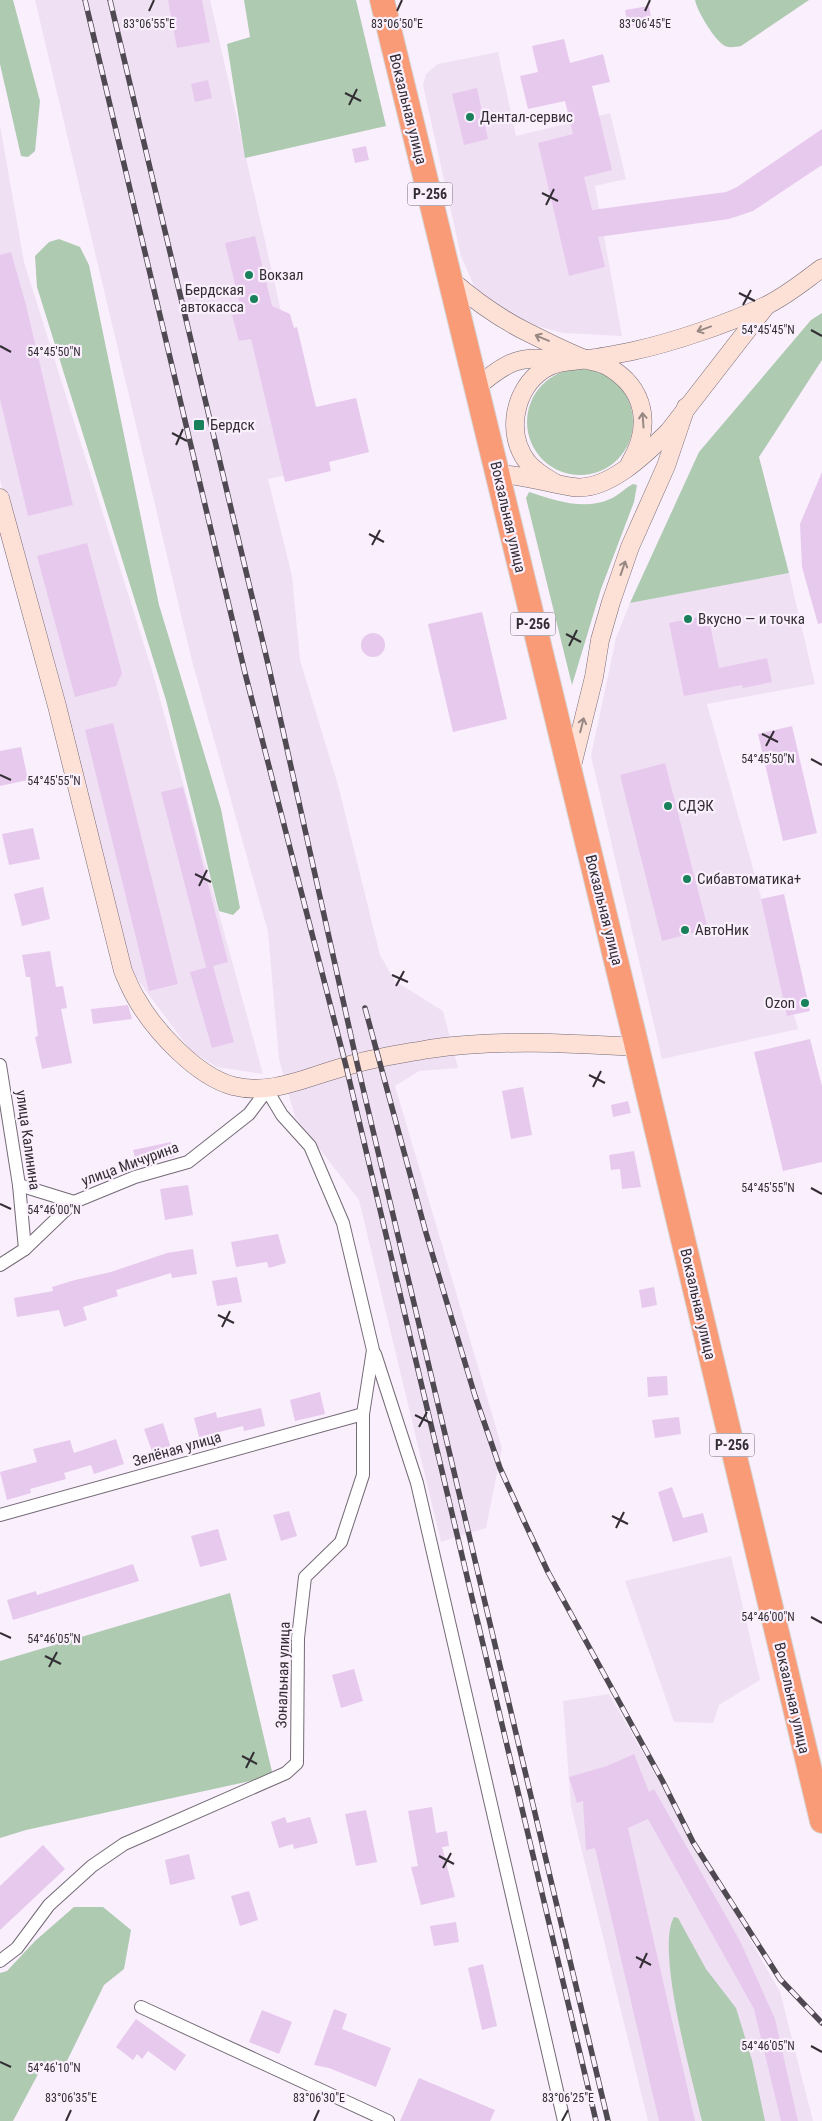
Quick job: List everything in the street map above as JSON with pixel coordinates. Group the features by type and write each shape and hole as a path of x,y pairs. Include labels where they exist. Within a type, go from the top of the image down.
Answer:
{"highway":[{"name":"Вокзальная улица","path":"382,0 476,388 504,469 570,772 822,1821"}],"main road":[{"path":"555,483 540,474 523,454 515,430 516,412 521,395 531,381 544,369 560,362 585,360 668,342 766,306 822,268"},
{"path":"451,280 478,304 502,319 585,360 605,364 622,375 634,390 642,409 643,429 638,448 628,465"},
{"path":"504,469 575,488 594,486 613,478 652,448 669,431 766,306"},
{"path":"476,388 496,370 520,360 541,357 560,362"},
{"path":"570,772 594,677 600,640 611,602 630,547 666,466 686,407"},
{"path":"0,498 57,706 124,971 135,998 154,1026 206,1073 231,1085 267,1090 364,1061 430,1049 551,1042 637,1047"}],"street":[{"name":"улица Калинина","path":"0,1065 19,1185 25,1249"},
{"name":"улица Мичурина","path":"0,1265 25,1249 74,1202 135,1177 188,1162 249,1114 267,1090"},
{"path":"267,1090 282,1115 310,1146 343,1223 373,1350 417,1483 564,2121"},
{"path":"19,1185 74,1202"},
{"name":"Зональная улица","path":"0,1960 17,1948 49,1904 92,1866 124,1844 286,1773 297,1763 298,1638 305,1577 341,1542 363,1475 363,1414 373,1350"},
{"name":"Зелёная улица","path":"0,1515 363,1414"},
{"path":"141,2007 388,2121"}],"shaded area":[{"path":"35,0 210,0 317,469 268,479 292,576 300,660 338,785 380,955 395,981 443,1011 458,1068 419,1071 395,1086 502,1448 486,1528 441,1542 359,1200 295,1117 279,1059 268,932 192,661"},
{"path":"498,52 516,136 610,113 626,179 595,186 622,336 563,333 522,322 493,306 474,286 461,256 423,85 426,74 438,64"},
{"path":"0,125 24,262 152,670 263,1074 217,1067 190,1050 129,968 0,480"},
{"path":"789,573 815,684 707,704 798,1029 662,1059 591,756 616,638 630,603"},
{"path":"731,1556 760,1680 719,1705 713,1723 674,1722 625,1581"},
{"path":"609,1694 780,1992 813,2121 648,2121 571,1806 563,1701"}],"green space":[{"path":"0,0 13,0 40,101 35,151 28,157 21,156 0,64"},
{"path":"244,0 356,0 386,126 245,158 227,44 250,37"},
{"path":"695,0 809,0 741,46 731,47 721,43 712,32 699,11"},
{"path":"59,239 80,247 89,265 159,605 221,809 240,908 233,915 219,911 166,700 37,287 35,256 49,242"},
{"path":"822,313 822,360 759,457 789,573 630,603 699,452 811,320"},
{"path":"580,369 600,373 618,384 629,402 633,422 629,442 618,460 600,471 580,475 560,471 542,460 531,442 527,422 531,402 542,384 560,373"},
{"path":"633,484 637,485 634,502 601,589 572,685 526,498 529,492 569,503 590,504 613,498"},
{"path":"230,1593 273,1776 26,1830 0,1838 0,1661"},
{"path":"74,1907 103,1907 131,1930 124,1969 104,1985 66,2063 44,2063 13,2121 0,2121 0,1973 7,1971 35,1941"},
{"path":"674,1917 678,1918 706,1969 736,2008 752,2060 765,2121 702,2121 684,2048 672,1986 669,1934"}],"building":[{"path":"168,0 202,0 210,42 177,48"},
{"path":"649,6 652,23 628,27 625,10"},
{"path":"564,39 570,63 603,54 610,82 592,86 612,170 584,177 592,210 726,192 737,187 822,129 822,165 753,211 729,219 598,237 605,267 569,276 538,143 573,134 565,101 528,109 520,76 538,72 532,46"},
{"path":"208,80 212,98 195,102 191,84"},
{"name":"Дентал-сервис","path":"477,88 488,139 464,145 452,94"},
{"path":"366,146 369,160 355,163 352,149"},
{"path":"255,236 272,306 290,314 294,328 297,327 316,407 356,398 369,452 329,462 331,471 285,482 251,339 239,341 232,315 242,313 225,243"},
{"path":"11,252 26,305 73,505 28,516 0,399 0,255"},
{"path":"822,472 822,623 818,624 802,567 800,524"},
{"path":"87,543 122,673 116,686 75,697 37,556"},
{"path":"482,612 507,719 453,732 428,624"},
{"path":"708,615 719,668 767,658 772,682 743,688 742,685 684,696 669,623"},
{"path":"373,633 382,636 385,645 382,654 373,657 364,654 361,645 364,636"},
{"path":"113,723 178,984 149,991 85,730"},
{"path":"792,726 817,833 783,841 758,734"},
{"path":"21,747 28,780 0,786 0,751"},
{"path":"665,763 708,929 662,941 620,775"},
{"path":"183,787 228,962 213,966 234,1042 212,1048 190,972 208,967 206,967 161,792"},
{"path":"33,828 40,859 9,865 2,834"},
{"path":"43,887 50,919 22,926 14,894"},
{"path":"784,894 810,1011 787,1016 761,899"},
{"path":"50,951 56,987 63,986 67,1008 61,1009 72,1063 42,1069 35,1037 38,1036 30,977 26,977 22,955"},
{"path":"128,1005 132,1019 93,1024 91,1009"},
{"path":"810,1039 822,1086 822,1162 783,1171 754,1052"},
{"path":"523,1087 532,1135 511,1139 502,1091"},
{"path":"628,1101 631,1113 613,1117 611,1105"},
{"path":"171,1142 174,1157 137,1165 133,1150"},
{"path":"634,1151 641,1187 622,1189 620,1169 611,1170 609,1155"},
{"path":"188,1185 193,1215 165,1220 160,1189"},
{"path":"278,1234 286,1263 269,1268 267,1262 236,1267 231,1242"},
{"path":"193,1249 197,1274 172,1278 171,1273 116,1290 118,1296 83,1307 87,1320 64,1327 59,1310 17,1317 14,1298 53,1291 52,1287 75,1280 111,1272 167,1253"},
{"path":"237,1277 242,1302 217,1306 212,1281"},
{"path":"654,1287 657,1305 642,1308 639,1290"},
{"path":"667,1376 668,1395 648,1397 647,1377"},
{"path":"320,1392 325,1414 295,1421 290,1400"},
{"path":"261,1408 265,1426 244,1431 243,1426 199,1437 194,1418 216,1412 217,1418"},
{"path":"679,1417 681,1434 655,1438 652,1420"},
{"path":"163,1423 171,1448 153,1454 144,1429"},
{"path":"116,1439 124,1464 94,1474 91,1465 64,1473 66,1479 30,1489 31,1493 7,1500 0,1472 37,1462 33,1449 70,1440 74,1453"},
{"path":"672,1487 683,1518 703,1513 708,1532 673,1542 658,1492"},
{"path":"289,1511 297,1536 281,1541 273,1515"},
{"path":"218,1529 227,1560 200,1567 191,1536"},
{"path":"133,1564 139,1581 13,1620 7,1600 36,1591 37,1595"},
{"path":"354,1669 363,1701 341,1708 332,1675"},
{"path":"634,1754 649,1792 654,1789 740,1941 775,2019 798,2121 781,2121 754,2009 648,1819 628,1828 695,2121 659,2121 595,1848 586,1850 583,1801 577,1803 569,1777 607,1766"},
{"path":"432,1807 436,1833 447,1831 449,1846 442,1847 455,1897 421,1905 411,1867 418,1866 408,1811"},
{"path":"366,1810 377,1862 356,1866 345,1814"},
{"path":"285,1817 287,1823 310,1817 318,1843 294,1849 293,1844 279,1848 271,1822"},
{"path":"43,1845 65,1869 0,1930 0,1886"},
{"path":"189,1854 195,1879 170,1885 165,1860"},
{"path":"249,1891 258,1920 240,1926 231,1896"},
{"path":"456,1922 459,1942 434,1946 430,1926"},
{"path":"483,1964 497,2026 482,2030 468,1968"},
{"path":"334,2009 347,2014 342,2029 391,2048 376,2087 329,2068 314,2065"},
{"path":"262,2010 292,2022 279,2054 249,2042"},
{"path":"136,2019 186,2055 175,2071 148,2051 142,2059 137,2054 133,2060 116,2047"},
{"path":"419,2078 495,2110 490,2121 400,2121"}],"railway":[{"path":"85,0 245,673 346,1066 596,2121"},
{"path":"110,0 269,668 357,1063 608,2121"},
{"path":"365,1008 426,1233 475,1396 500,1468 548,1572 662,1780 693,1842 780,1979 822,2023"}],"place":[{"name":"Дентал-сервис","path":"470,117"},
{"name":"Вокзал","path":"249,275"},
{"name":"Бердская автокасса","path":"254,299"},
{"name":"Бердск","path":"199,425"},
{"name":"Вкусно — и точка","path":"688,619"},
{"name":"СДЭК","path":"668,806"},
{"name":"Сибавтоматика+","path":"687,879"},
{"name":"АвтоНик","path":"685,930"},
{"name":"Ozon","path":"805,1003"}]}
